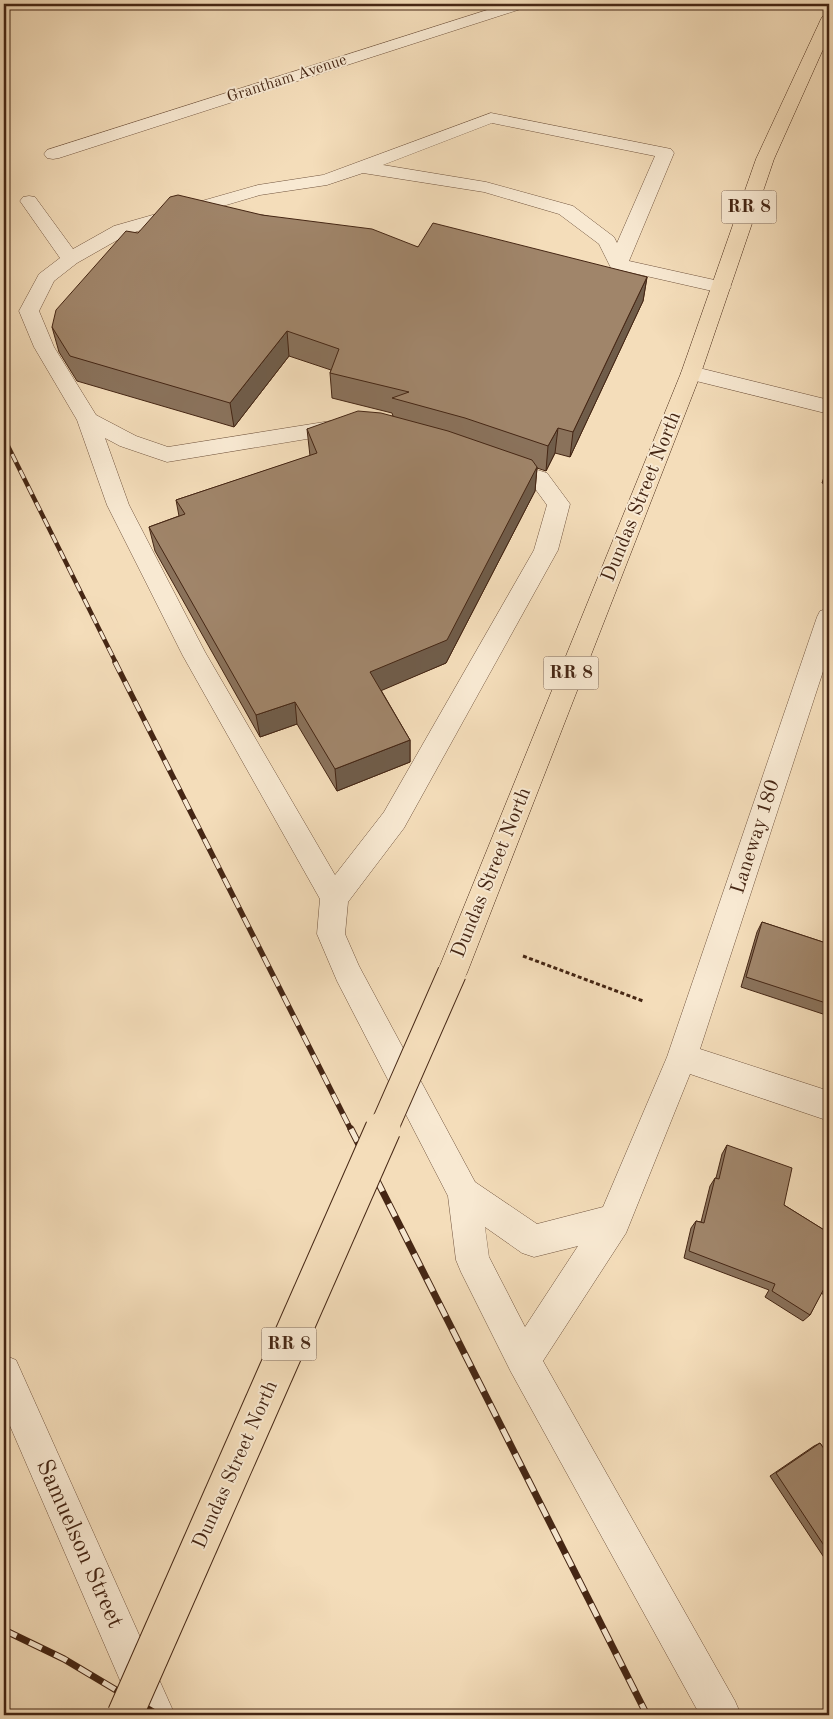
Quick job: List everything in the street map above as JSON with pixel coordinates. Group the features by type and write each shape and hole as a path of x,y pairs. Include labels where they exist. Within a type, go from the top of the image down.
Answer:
{"main road":[{"name":"Dundas Street North","path":"125,1715 452,973 691,373 765,159 824,46 829,19"}],"street":[{"name":"Grantham Avenue","path":"53,154 521,4"},
{"path":"334,898 194,656 118,504 88,420 44,347 29,311 46,278 70,259 121,230 258,190 326,180 491,118 665,154 618,264"},
{"path":"360,167 486,187 566,210 607,241 618,264"},
{"path":"29,201 70,259"},
{"path":"618,264 721,287"},
{"path":"691,373 829,407"},
{"path":"88,420 128,441 167,455 348,425 364,427"},
{"path":"483,459 539,478 559,504 546,550 394,820 334,898 331,934 347,972 464,1193 472,1260 523,1360 720,1715"},
{"name":"Laneway 180","path":"523,1360 614,1221 682,1057 829,617"},
{"path":"682,1057 829,1106"},
{"path":"464,1193 534,1241 614,1221"},
{"name":"Samuelson Street","path":"4,1372 10,1413 156,1715"}],"path":[{"path":"523,956 643,1001"}],"building":[{"path":"178,195 262,215 372,229 418,247 433,223 647,277 573,432 558,428 548,446 465,418 392,398 409,392 330,373 339,349 287,331 230,403 70,356 52,327 56,310 126,231 138,233 170,197"},
{"path":"358,411 381,413 448,431 532,460 537,467 447,640 370,672 410,740 335,769 295,702 256,715 149,527 185,514 176,500 317,453 307,429"},
{"path":"762,922 829,944 829,1004 746,977"},
{"path":"727,1145 792,1168 784,1205 829,1233 829,1287 826,1285 810,1315 772,1291 775,1284 689,1251 696,1221 704,1223 715,1178 719,1179"},
{"path":"820,1443 829,1456 829,1553 776,1473"}],"railway":[{"path":"4,438 116,663"},
{"path":"115,662 351,1130"},
{"path":"351,1129 647,1715"},
{"path":"4,1630 64,1659 158,1715"}]}
